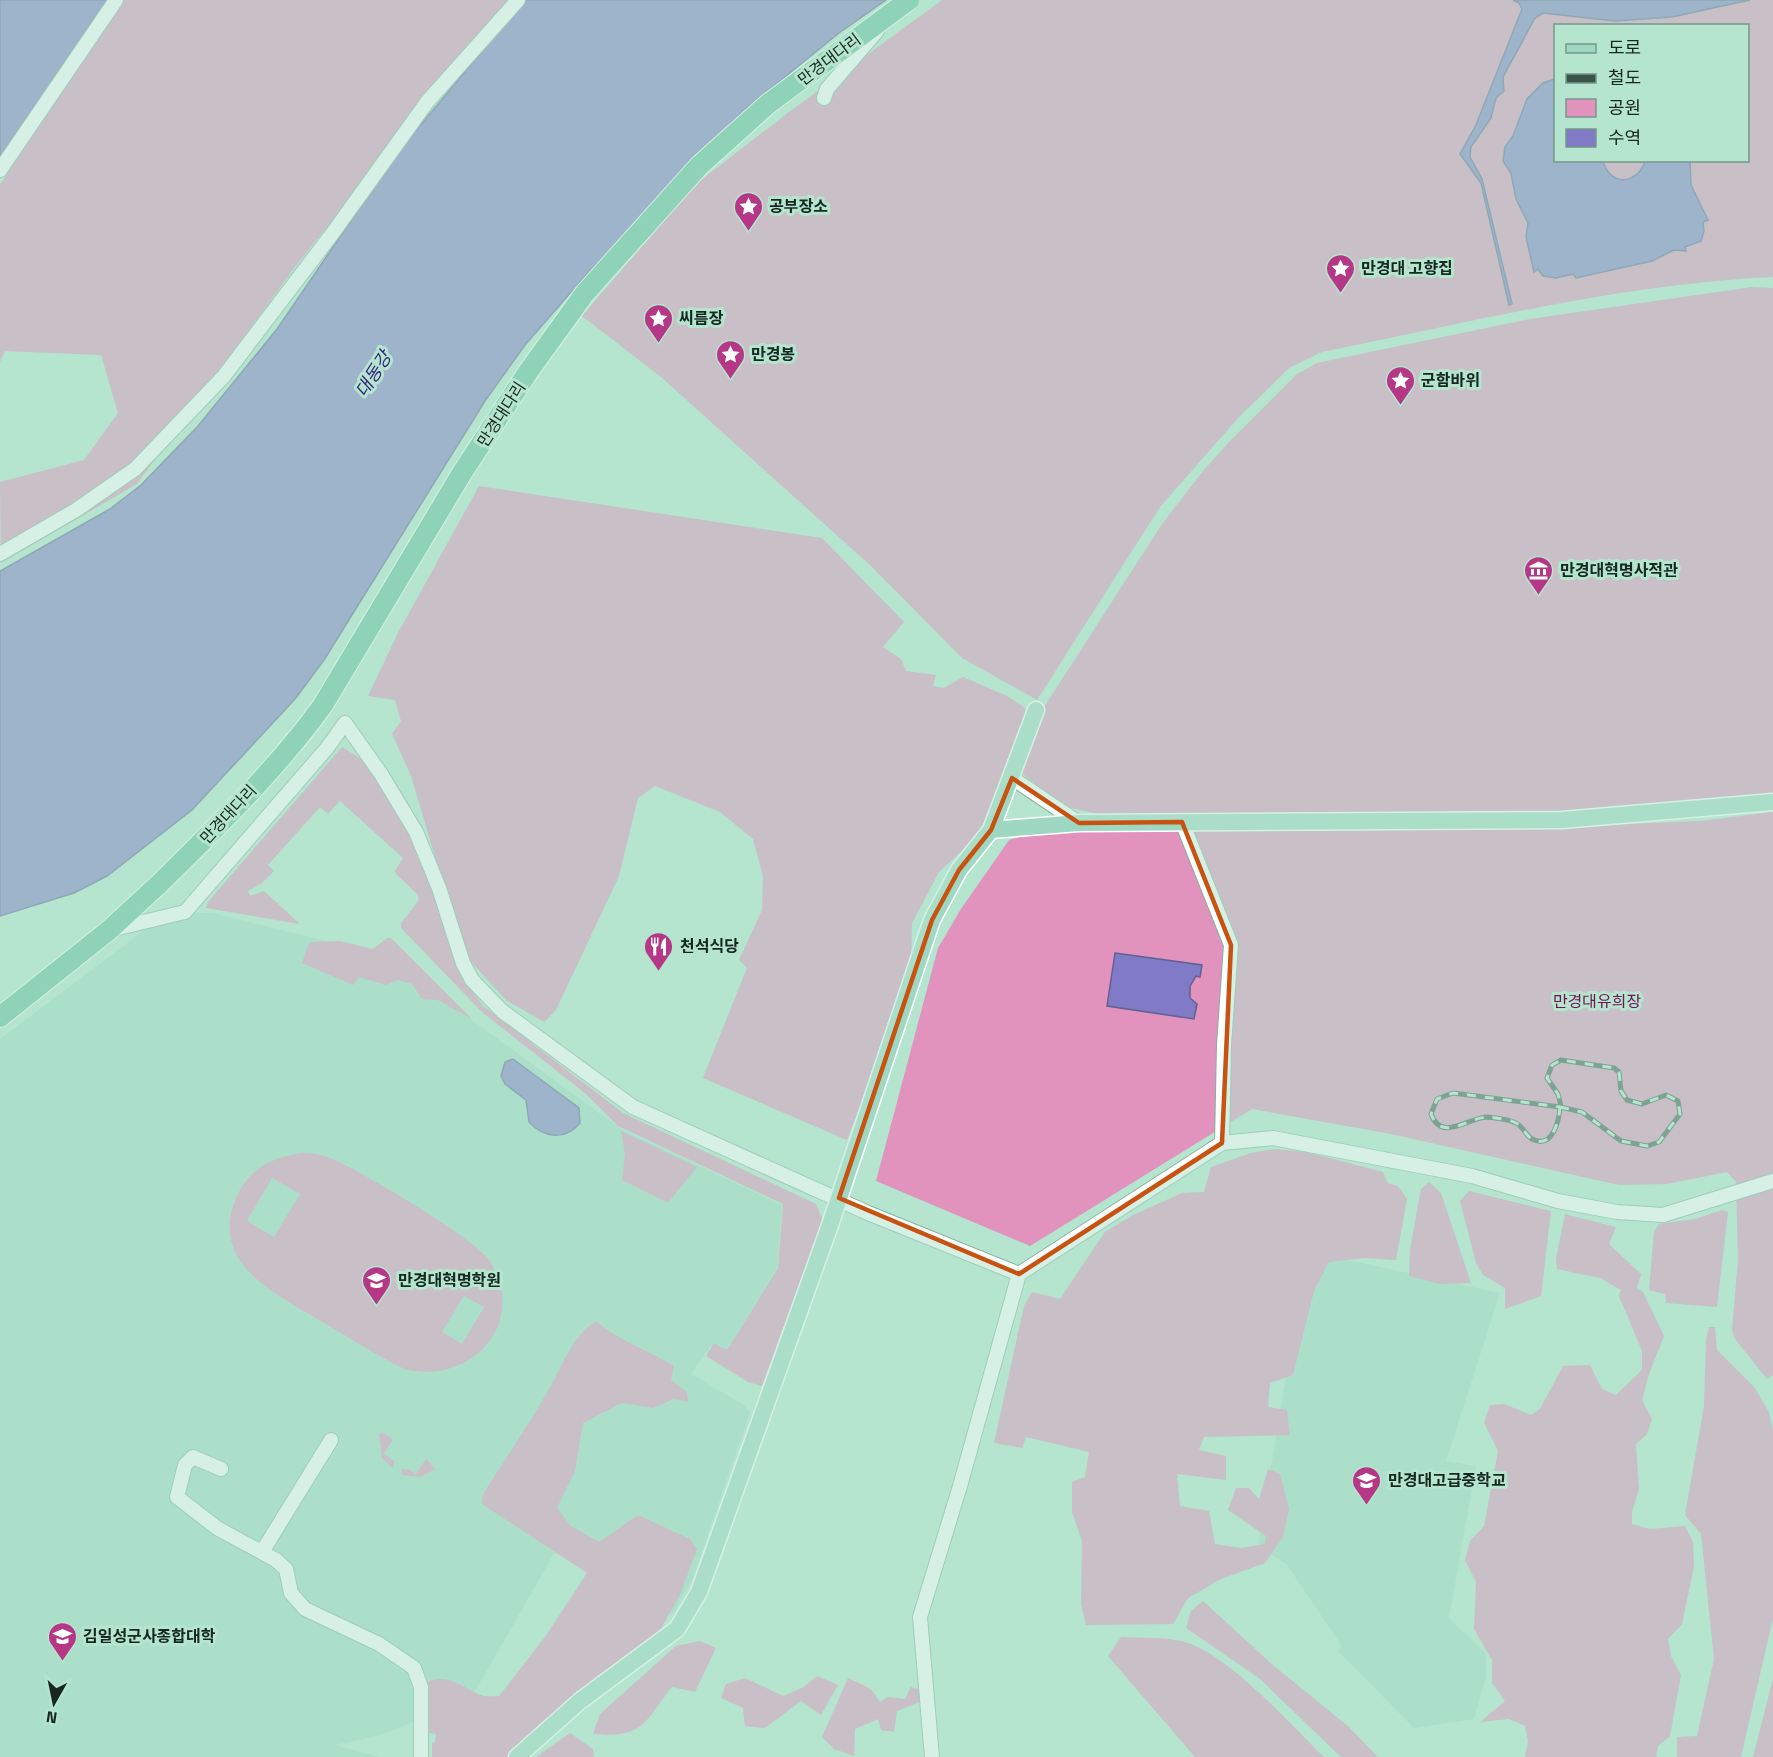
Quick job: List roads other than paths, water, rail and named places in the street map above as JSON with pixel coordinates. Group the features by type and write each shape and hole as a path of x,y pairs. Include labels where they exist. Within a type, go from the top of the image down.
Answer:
{"highway":[{"name":"만경대다리","path":"0,1017 108,931 158,885 211,833 311,722 384,606 462,473 528,372 585,293 699,166 768,104 909,0"}],"main road":[{"path":"518,1757 580,1701 676,1629 691,1606 726,1523 839,1198 932,920 959,870 991,830 1036,710"},
{"path":"991,830 1079,823 1562,820 1773,802"}],"street":[{"path":"0,170 116,0"},
{"path":"0,554 76,510 135,469 224,376 332,234 427,102 518,0"},
{"path":"824,98 827,89 903,0"},
{"path":"108,931 185,912 327,748 345,723 381,774 416,832 439,888 463,963 483,995 633,1107 868,1212 1019,1274"},
{"path":"1012,777 1079,823"},
{"path":"1182,822 1231,945 1224,1045 1222,1143"},
{"path":"932,1757 920,1640 920,1617 960,1486 1019,1274 1222,1143 1273,1138 1472,1176 1558,1201 1617,1212 1663,1215 1773,1181"},
{"path":"262,1552 331,1440"},
{"path":"221,1469 193,1457 186,1465 177,1497 217,1528 262,1552 286,1569 291,1593 305,1609 380,1644 414,1668 421,1687 421,1757"}],"water":[{"path":"0,0 107,0 0,157"},
{"name":"대동강","path":"525,0 886,0 839,33 743,111 586,275 525,345 485,401 324,660 295,699 192,810 107,876 74,893 0,916 0,571 110,509 141,485 198,426 277,329 398,152"},
{"path":"1513,0 1750,0 1672,17 1615,21 1543,13 1535,18 1503,77 1504,91 1496,98 1491,118 1471,147 1470,157 1482,179 1512,304 1509,305 1481,183 1460,154 1476,125 1522,9 1519,3"},
{"path":"1554,79 1554,162 1603,162 1610,174 1616,178 1627,179 1636,175 1645,162 1690,162 1691,185 1708,220 1703,222 1704,231 1701,241 1685,247 1686,251 1674,250 1652,261 1576,278 1573,274 1556,278 1543,276 1538,269 1534,272 1526,237 1528,223 1516,199 1511,173 1503,161 1505,147 1513,136 1527,99 1543,83"},
{"path":"1115,953 1202,965 1200,977 1196,976 1190,986 1190,998 1197,1004 1194,1019 1107,1006"},
{"path":"513,1059 579,1108 580,1123 574,1129 568,1133 554,1135 541,1131 529,1122 526,1100 505,1084 501,1076 505,1062"}],"railway":[{"path":"1560,1107 1453,1093 1437,1099 1431,1114 1442,1127 1449,1128 1480,1118 1506,1120 1518,1124 1532,1139 1545,1140 1554,1132 1560,1107 1561,1106 1558,1094 1547,1078 1552,1065 1561,1060 1614,1068 1619,1072 1621,1091 1627,1100 1642,1104 1666,1095 1678,1101 1680,1114 1659,1142 1647,1146 1621,1141 1582,1112 1560,1107"}],"place":[{"name":"공부장소","path":"748,232"},
{"name":"만경대 고향집","path":"1340,294"},
{"name":"씨름장","path":"658,344"},
{"name":"만경봉","path":"730,380"},
{"name":"군함바위","path":"1400,406"},
{"name":"만경대혁명사적관","path":"1539,596"},
{"name":"천석식당","path":"659,972"},
{"name":"만경대혁명학원","path":"377,1306"},
{"name":"만경대고급중학교","path":"1367,1506"},
{"name":"김일성군사종합대학","path":"62,1662"}],"park label":[{"name":"만경대유희장","path":"1597,1001"}]}
